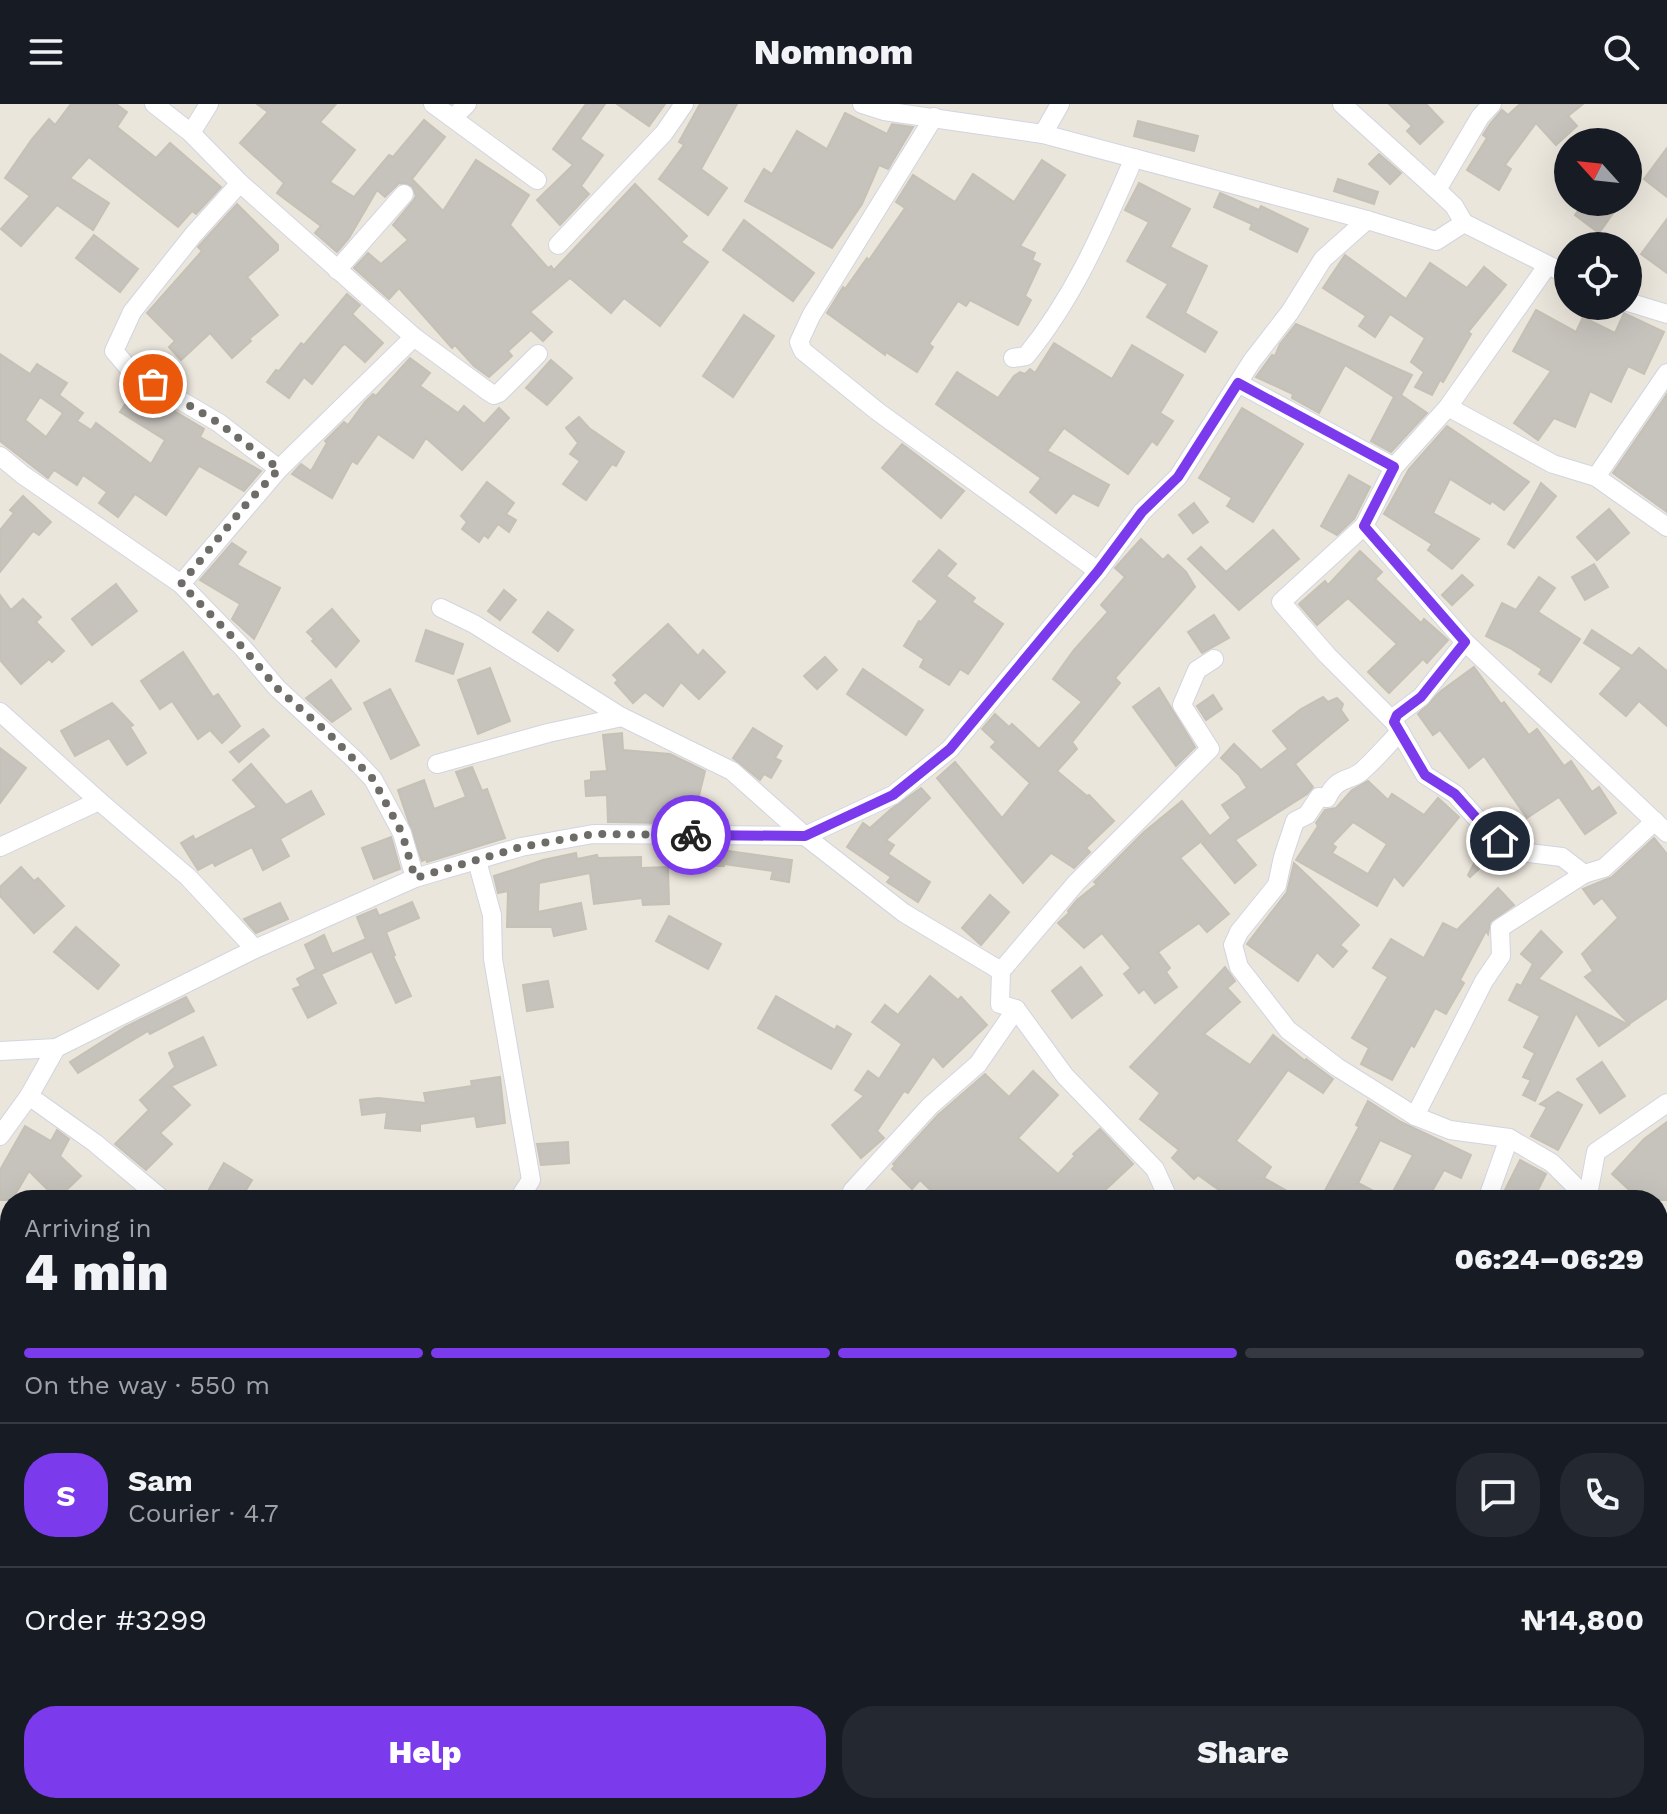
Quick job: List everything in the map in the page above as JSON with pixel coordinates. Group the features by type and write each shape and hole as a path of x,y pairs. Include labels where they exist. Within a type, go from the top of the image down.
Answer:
{"street":[{"path":"154,104 191,133 240,183 414,337 494,395 538,354"},
{"path":"191,133 209,104"},
{"path":"433,104 537,180"},
{"path":"453,118 467,104"},
{"path":"558,245 664,133 684,104"},
{"path":"862,104 884,111 1043,134 1436,241 1464,223"},
{"path":"1043,134 1060,104"},
{"path":"1342,104 1454,206 1464,223 1554,269"},
{"path":"1437,190 1480,117 1492,104"},
{"path":"934,117 811,316 799,342 803,351 877,411 1098,571"},
{"path":"1013,358 1026,356 1073,290 1134,158"},
{"path":"240,183 193,235 132,312 114,351 131,371 219,423 279,469"},
{"path":"337,270 404,194"},
{"path":"0,1051 56,1048 255,949 415,878 521,847 593,834 805,836 893,795 950,749 1098,571 1142,512 1178,477 1323,259 1367,220"},
{"path":"1547,266 1448,407 1394,467 1364,526 1281,602 1397,727 1425,775 1455,794 1488,831 1513,851 1562,857 1584,874"},
{"path":"1642,306 1667,314"},
{"path":"181,584 279,469 414,337"},
{"path":"1596,477 1667,373"},
{"path":"1238,383 1394,467"},
{"path":"1448,407 1553,464 1596,477 1667,527"},
{"path":"0,456 181,584 277,688 330,735 373,779 402,833 415,878"},
{"path":"1364,526 1465,642 1661,827 1604,868 1584,874 1500,928 1501,956 1484,981 1415,1116"},
{"path":"441,608 474,624 622,717 732,771 805,836 904,913 1001,971"},
{"path":"1465,642 1421,697 1397,715 1397,727 1360,773 1344,778 1327,798 1319,797 1307,815 1295,821 1277,885 1239,932 1233,953 1239,967 1288,1030 1337,1067 1415,1116 1450,1130 1509,1138 1552,1163 1579,1190"},
{"path":"1164,1190 1155,1169 1065,1076 1016,1009 1000,1004 1001,971 1076,883 1210,749 1182,705 1197,670 1214,659"},
{"path":"0,712 188,877 255,949"},
{"path":"437,764 548,733 622,717"},
{"path":"0,847 99,801"},
{"path":"477,861 492,915 493,959 531,1180 524,1190"},
{"path":"853,1190 930,1106 978,1064 1016,1009"},
{"path":"0,1136 29,1096 56,1048"},
{"path":"29,1096 95,1143 151,1190"},
{"path":"1594,1190 1596,1152 1667,1103"},
{"path":"1491,1190 1509,1138"}],"building":[{"path":"71,104 116,104 127,112 117,127 156,158 170,143 221,187 196,214 192,211 178,227 89,157 70,178 109,203 93,230 57,205 21,246 1,229 30,196 5,178 49,119 55,125"},
{"path":"257,104 336,104 320,122 355,150 330,182 354,197 424,120 445,137 412,179 443,211 476,160 529,195 510,225 548,268 551,266 554,270 635,184 687,236 681,242 708,262 660,326 624,298 611,313 570,278 530,312 552,332 543,341 531,330 508,351 512,356 489,377 455,345 452,348 399,288 389,299 354,268 368,253 381,264 408,240 393,225 416,196 412,186 399,183 385,197 377,190 349,238 337,252 315,233 321,226 277,193 284,183 240,143 268,112"},
{"path":"586,104 605,104 580,139 603,155 581,186 589,194 560,225 537,200 573,165 553,149"},
{"path":"617,104 665,104 649,126"},
{"path":"700,104 737,104 701,169 727,188 708,215 659,179 684,145 679,142"},
{"path":"1389,104 1426,104 1443,122 1420,144 1407,131 1412,126"},
{"path":"1520,104 1583,104 1568,116 1577,126 1575,128 1554,128 1554,143 1536,123 1505,165 1511,169 1499,190 1467,170 1487,138 1483,135 1490,124 1502,110 1508,115"},
{"path":"845,113 887,134 892,124 913,127 888,169 879,165 862,204 832,248 745,201 764,169 772,174 797,131 827,149"},
{"path":"1138,121 1198,136 1194,151 1134,136"},
{"path":"1667,148 1667,197 1644,179"},
{"path":"1379,154 1401,173 1390,184 1369,164"},
{"path":"1042,160 1065,175 1020,246 1035,253 1032,260 1040,264 1025,296 1031,300 1018,325 970,300 966,306 958,301 929,344 933,347 917,372 886,352 885,355 827,313 843,287 845,289 867,258 869,260 905,208 896,202 913,175 955,202 973,174 1014,202"},
{"path":"1338,179 1378,192 1374,204 1334,191"},
{"path":"1139,183 1190,209 1170,247 1207,266 1185,313 1217,332 1205,352 1147,317 1168,284 1127,261 1149,222 1125,210"},
{"path":"1220,193 1259,210 1261,206 1308,229 1297,252 1250,229 1252,224 1214,207"},
{"path":"237,204 278,245 278,250 247,277 278,315 232,358 210,333 181,360 169,347 175,341 147,313 202,251 198,247"},
{"path":"1576,216 1611,216 1598,232"},
{"path":"1667,219 1667,273 1642,253"},
{"path":"744,220 814,273 793,301 723,250"},
{"path":"94,235 138,269 120,292 76,258"},
{"path":"1345,255 1406,299 1430,263 1467,288 1484,267 1506,285 1468,332 1471,334 1432,395 1415,387 1424,372 1411,362 1425,338 1390,314 1375,337 1359,326 1366,316 1323,288"},
{"path":"347,294 360,305 352,314 383,343 365,362 345,344 312,384 304,377 289,398 267,382 301,343 304,345"},
{"path":"1536,310 1576,332 1582,320 1589,320 1615,333 1621,320 1639,320 1664,332 1644,374 1628,366 1611,402 1590,391 1575,427 1554,418 1538,440 1514,423 1551,371 1513,351"},
{"path":"744,315 774,336 733,397 703,376"},
{"path":"1296,324 1412,375 1401,395 1427,413 1391,452 1371,441 1394,397 1345,365 1319,413 1292,398 1293,394 1256,377 1272,355 1275,356 1280,344"},
{"path":"1054,343 1112,379 1132,345 1183,375 1160,413 1173,421 1157,445 1152,441 1128,474 1064,428 1047,451 1109,485 1098,506 1073,493 1056,513 1030,492 1041,478 936,404 957,372 998,398 1014,376 1020,372 1025,374 1030,369 1035,373"},
{"path":"0,354 30,374 37,364 67,383 59,395 83,413 77,421 91,430 96,423 151,464 165,440 120,412 136,388 204,429 200,437 261,471 244,491 199,466 166,515 135,494 118,517 99,503 107,492 83,475 77,485 54,470 48,478 0,441","holes":["40,397 63,413 46,437 25,420"]},
{"path":"410,358 430,373 420,386 458,413 464,406 484,424 499,408 509,418 462,470 426,438 413,458 378,434 357,464 352,461 332,498 292,474 301,464 311,471 327,443 325,441 344,422 348,425 365,402 373,394 376,396"},
{"path":"551,360 572,378 547,405 526,388"},
{"path":"1667,394 1667,512 1613,473"},
{"path":"1242,408 1303,444 1253,522 1227,506 1232,498 1199,478"},
{"path":"579,417 589,428 624,452 616,466 612,464 586,500 563,484 580,461 570,454 578,443 566,428"},
{"path":"1447,426 1529,482 1504,510 1450,479 1433,513 1479,539 1452,569 1428,550 1432,544 1384,514 1409,469"},
{"path":"902,444 964,491 941,518 882,468"},
{"path":"1349,475 1370,487 1354,519 1337,535 1321,526"},
{"path":"487,482 514,503 506,514 516,520 509,532 498,524 488,538 484,535 479,542 462,529 467,522 461,516"},
{"path":"1541,483 1556,496 1514,548 1508,544"},
{"path":"23,496 51,522 39,535 33,531 0,572 0,530 14,513 10,510"},
{"path":"1194,503 1208,522 1193,533 1179,515"},
{"path":"1609,509 1629,533 1597,560 1577,537"},
{"path":"1273,530 1299,559 1239,610 1188,559 1201,547 1226,572"},
{"path":"1141,539 1163,560 1168,555 1186,572 1195,587 1115,678 1120,683 1072,742 1077,749 1057,771 1089,795 1114,821 1086,848 1090,852 1074,868 1051,853 1023,883 937,778 955,762 1002,818 1030,783 991,747 996,742 982,729 995,714 1009,727 1012,724 1039,749 1082,702 1053,679 1108,612 1101,605 1125,577 1115,568"},
{"path":"232,543 246,552 237,565 280,588 254,639 232,619 240,604 200,580"},
{"path":"939,550 956,564 946,576 975,598 972,602 1003,624 968,674 960,669 949,685 920,667 924,659 904,646 919,621 938,601 913,581"},
{"path":"1360,551 1382,572 1375,579 1421,623 1424,619 1448,640 1427,663 1423,659 1389,693 1368,672 1397,644 1348,598 1317,625 1299,604 1325,581 1328,585"},
{"path":"1594,564 1608,587 1585,600 1572,577"},
{"path":"1462,575 1473,585 1452,605 1442,595"},
{"path":"1539,577 1555,588 1538,612 1580,639 1551,682 1539,674 1542,669 1486,636 1502,603 1516,610"},
{"path":"116,584 137,611 92,645 72,619"},
{"path":"504,590 516,600 500,620 488,611"},
{"path":"0,595 11,610 23,599 41,617 36,622 64,651 52,662 49,659 21,684 0,660"},
{"path":"332,609 359,641 336,667 307,632"},
{"path":"548,612 573,630 558,651 533,632"},
{"path":"1214,615 1229,638 1202,653 1188,632"},
{"path":"668,624 698,656 703,650 725,672 699,699 681,682 663,706 645,692 633,703 615,683 618,680 613,675"},
{"path":"426,630 463,644 453,674 416,661"},
{"path":"1592,630 1632,656 1639,648 1667,671 1667,726 1639,701 1626,716 1600,694 1622,668 1584,643"},
{"path":"183,652 213,697 218,694 240,726 222,743 210,730 198,739 172,701 160,709 141,681"},
{"path":"825,657 837,670 817,689 804,676"},
{"path":"1474,667 1529,735 1537,729 1564,766 1571,761 1592,792 1599,787 1616,813 1585,834 1559,797 1527,818 1484,756 1469,768 1440,730 1433,735 1418,714 1441,691"},
{"path":"490,668 510,721 478,734 458,680"},
{"path":"863,669 923,710 906,735 847,694"},
{"path":"331,680 351,709 332,722 306,698"},
{"path":"1159,688 1195,747 1176,766 1133,707"},
{"path":"390,689 419,745 391,759 364,703"},
{"path":"1213,695 1222,709 1206,720 1197,706"},
{"path":"1323,697 1328,702 1337,698 1343,704 1341,710 1348,720 1295,764 1313,787 1307,794 1235,840 1256,865 1235,883 1202,843 1231,818 1222,805 1247,788 1239,775 1221,758 1234,744 1261,770 1288,749 1273,731 1301,709"},
{"path":"112,703 133,725 130,727 146,753 127,765 109,738 75,756 61,731"},
{"path":"753,728 782,746 775,758 781,761 771,778 764,774 760,780 733,758"},
{"path":"263,729 269,736 239,762 230,752"},
{"path":"622,733 623,750 670,754 705,771 695,812 663,804 663,823 608,822 607,795 586,796 585,781 591,780 591,772 607,771 603,735"},
{"path":"0,748 26,768 0,803"},
{"path":"251,764 286,805 311,791 324,814 280,839 289,856 263,870 252,847 215,866 213,862 198,870 181,843 193,836 195,840 257,807 233,780"},
{"path":"472,767 482,791 487,789 505,838 422,861 398,790 424,780 434,809 466,797 456,772"},
{"path":"1368,781 1388,800 1392,794 1424,815 1438,798 1459,817 1403,886 1394,876 1377,906 1296,860 1325,810 1336,808 1352,790","holes":["1353,822 1387,844 1368,874 1332,853 1336,847 1332,844"]},
{"path":"921,788 930,798 886,840 894,845 888,854 930,882 918,902 887,882 891,877 847,847 863,823 870,828"},
{"path":"1182,801 1209,835 1180,858 1229,914 1207,932 1199,923 1158,952 1170,968 1166,972 1177,987 1155,1003 1144,989 1139,993 1124,974 1131,968 1102,933 1084,948 1058,923 1144,832"},
{"path":"391,837 400,869 374,879 362,848"},
{"path":"1654,838 1667,854 1667,998 1629,1024 1585,977 1593,971 1582,954 1618,918 1602,898 1594,904 1583,889 1612,877"},
{"path":"1480,840 1496,853 1470,877 1468,875 1480,852 1473,846"},
{"path":"700,847 792,860 789,882 771,879 773,871 724,864 706,866 706,861 698,860"},
{"path":"576,853 577,859 597,855 598,858 641,857 641,868 668,867 669,904 643,905 642,898 594,904 590,873 539,883 538,912 581,903 586,929 554,936 552,927 507,927 508,891 498,893 494,876"},
{"path":"1294,863 1359,925 1340,945 1347,951 1333,967 1317,952 1298,981 1247,944 1287,892"},
{"path":"21,867 34,881 38,878 64,906 34,933 0,896 0,887"},
{"path":"1498,888 1514,905 1490,922 1488,934 1486,931 1460,980 1464,983 1446,1014 1435,1008 1392,1080 1361,1064 1369,1048 1352,1038 1388,977 1373,968 1391,939 1424,958 1443,923 1457,930"},
{"path":"990,895 1009,912 981,945 962,928"},
{"path":"412,902 419,918 386,932 411,996 396,1003 372,951 321,974 336,1003 308,1018 293,989 301,986 297,979 316,969 305,945 324,935 332,954 366,939 357,917 376,909 379,916"},
{"path":"280,903 288,919 256,933 244,919"},
{"path":"669,916 721,944 708,969 656,941"},
{"path":"76,927 119,965 98,989 54,952"},
{"path":"1541,931 1562,952 1538,979 1629,1025 1599,1046 1576,1013 1535,1101 1523,1095 1531,1080 1523,1077 1535,1053 1524,1047 1540,1016 1509,1000 1533,964 1521,954"},
{"path":"1081,967 1102,995 1072,1018 1052,991"},
{"path":"1225,967 1235,981 1227,988 1240,1002 1204,1034 1250,1065 1273,1035 1333,1079 1323,1093 1288,1070 1236,1141 1271,1167 1264,1178 1285,1190 1219,1190 1198,1175 1194,1179 1172,1158 1179,1150 1140,1119 1160,1093 1130,1067"},
{"path":"930,976 958,1000 961,997 987,1025 943,1067 933,1056 877,1131 884,1138 861,1158 832,1125 864,1096 855,1090 868,1071 879,1079 902,1044 872,1022 885,1005 898,1015"},
{"path":"548,981 553,1007 527,1011 523,985"},
{"path":"776,996 835,1030 837,1026 851,1034 831,1069 758,1028"},
{"path":"186,997 194,1011 150,1034 148,1031 78,1073 70,1062 125,1027"},
{"path":"203,1037 216,1065 171,1086 190,1105 160,1133 172,1144 146,1170 115,1144 149,1110 140,1100 175,1067 169,1053"},
{"path":"1602,1062 1625,1096 1600,1113 1577,1079"},
{"path":"1033,1071 1058,1095 1018,1138 1058,1174 1075,1156 1073,1154 1100,1129 1133,1164 1105,1190 930,1190 920,1180 912,1189 892,1169 893,1164 938,1115 985,1074 1009,1097"},
{"path":"500,1077 505,1123 477,1127 475,1116 420,1124 420,1131 385,1128 387,1112 362,1115 360,1100 378,1098 426,1103 424,1093 472,1086 471,1081"},
{"path":"1558,1092 1582,1105 1558,1150 1531,1136 1547,1107 1540,1104"},
{"path":"1368,1101 1401,1122 1471,1155 1461,1178 1444,1170 1433,1190 1394,1190 1413,1155 1380,1140 1358,1183 1372,1190 1325,1190 1359,1127 1356,1125"},
{"path":"1667,1122 1667,1190 1629,1190 1612,1174 1644,1139"},
{"path":"25,1126 51,1141 57,1130 69,1139 60,1156 81,1176 66,1190 48,1190 29,1171 18,1190 0,1190 0,1170"},
{"path":"568,1142 569,1163 541,1165 537,1144"},
{"path":"1520,1160 1546,1174 1538,1190 1505,1190"},
{"path":"224,1163 252,1180 246,1190 209,1190"}],"way so far":[{"path":"153,384 219,423 279,469 181,584 277,688 373,779 402,833 415,878 521,847 593,834 691,835"}],"route":[{"path":"691,835 805,836 893,795 950,749 1098,571 1142,512 1178,477 1238,383 1394,467 1364,526 1465,642 1421,697 1397,715 1394,722 1425,775 1455,794 1500,841"}]}
